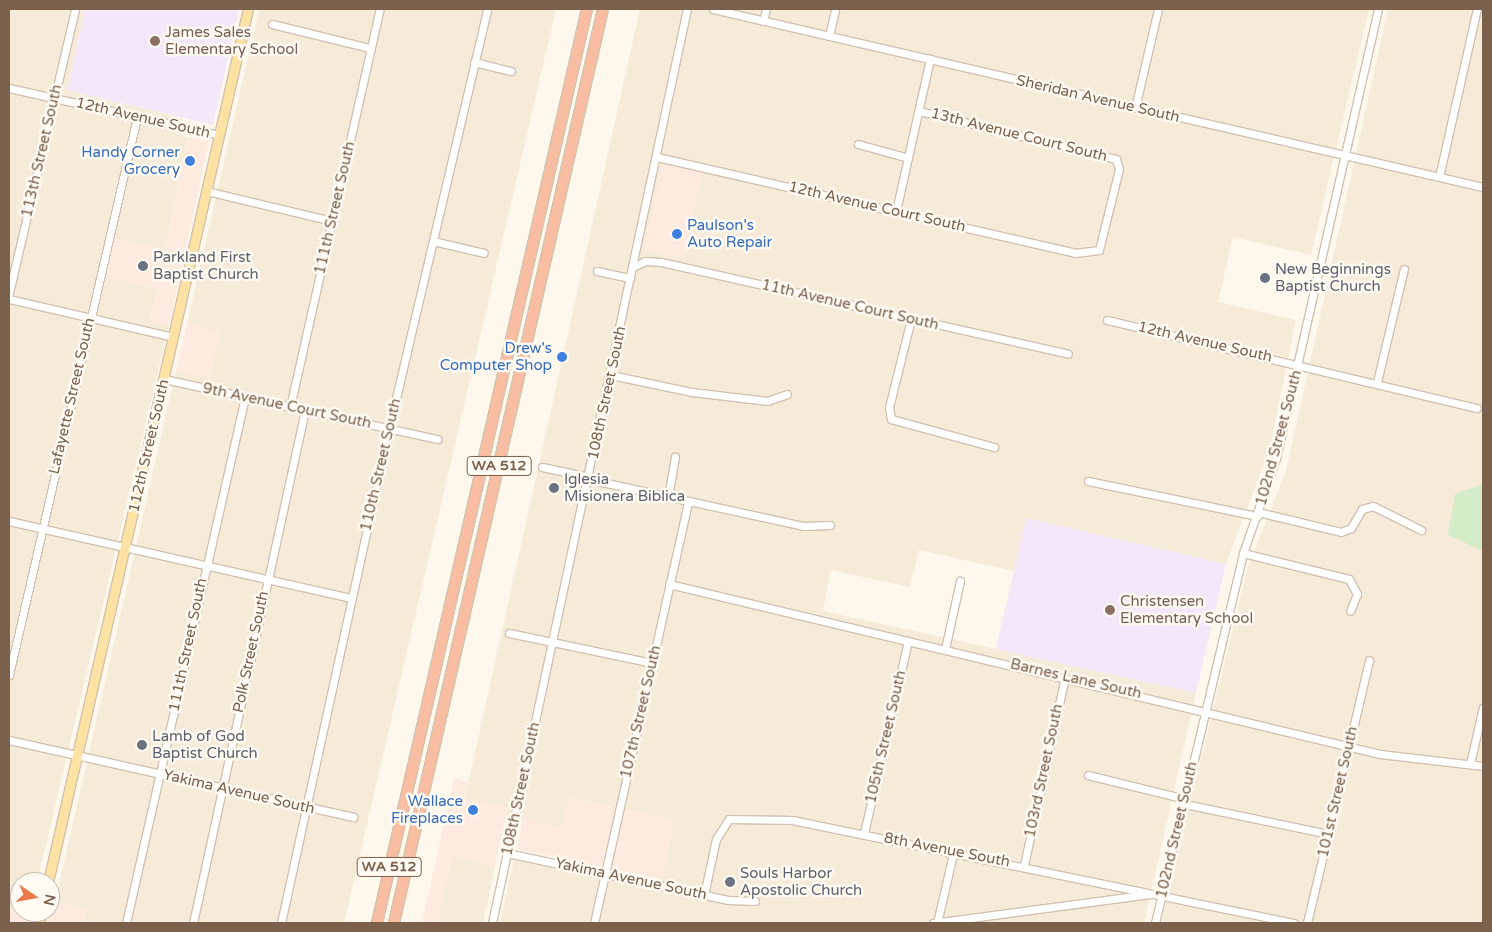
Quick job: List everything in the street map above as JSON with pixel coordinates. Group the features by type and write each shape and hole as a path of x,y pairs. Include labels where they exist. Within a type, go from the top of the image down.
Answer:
{"highway":[{"name":"WA 512","path":"376,923 587,9"},
{"name":"WA 512","path":"394,923 604,9"},
{"path":"372,923 402,810"},
{"path":"401,923 420,814"}],"main road":[{"name":"112th Street South","path":"50,872 248,9"}],"street":[{"name":"113th Street South","path":"9,293 75,9"},
{"name":"111th Street South","path":"290,406 380,9"},
{"name":"110th Street South","path":"280,923 389,428 487,9"},
{"name":"108th Street South","path":"492,923 611,375 686,9"},
{"name":"Sheridan Avenue South","path":"713,9 1483,187"},
{"path":"763,20 766,9"},
{"path":"829,36 835,9"},
{"path":"1136,108 1158,9"},
{"name":"102nd Street South","path":"1155,923 1243,553 1258,514 1299,364 1343,155 1378,9"},
{"path":"1439,177 1477,9"},
{"path":"272,24 370,48"},
{"path":"896,211 930,59"},
{"path":"474,62 511,72"},
{"name":"12th Avenue South","path":"9,88 218,135"},
{"name":"13th Avenue Court South","path":"919,111 1098,152 1117,161 1116,181 1096,253"},
{"name":"Lafayette Street South","path":"9,675 137,117"},
{"path":"858,144 908,158"},
{"name":"12th Avenue Court South","path":"657,157 1076,253 1096,253"},
{"path":"206,191 332,220"},
{"path":"433,241 484,253"},
{"name":"11th Avenue Court South","path":"632,267 645,261 661,262 1068,354"},
{"path":"1376,382 1404,269"},
{"path":"596,271 630,278"},
{"path":"9,299 174,337"},
{"path":"911,319 889,407 891,419 994,447"},
{"name":"12th Avenue South","path":"1107,320 1376,382 1478,408"},
{"path":"611,375 692,392 767,401 788,394"},
{"name":"9th Avenue Court South","path":"164,379 438,439"},
{"name":"111th Street South","path":"126,923 205,566 245,397"},
{"name":"Polk Street South","path":"192,923 223,788 266,580 306,410"},
{"path":"668,497 675,457"},
{"path":"542,467 802,526 830,525"},
{"path":"1088,481 1342,532 1351,528 1362,508 1373,506 1421,530"},
{"name":"107th Street South","path":"594,923 688,501"},
{"path":"9,521 351,598"},
{"path":"1243,553 1349,579 1357,594 1350,611"},
{"path":"945,649 960,580"},
{"name":"Barnes Lane South","path":"669,584 1064,676 1348,746 1483,766"},
{"path":"509,633 652,663"},
{"name":"105th Street South","path":"864,834 908,641"},
{"name":"101st Street South","path":"1307,923 1370,660"},
{"name":"103rd Street South","path":"1024,865 1064,676"},
{"path":"1470,764 1483,707"},
{"name":"Yakima Avenue South","path":"9,740 353,817"},
{"path":"1088,775 1185,801 1328,834"},
{"name":"8th Avenue South","path":"704,895 716,839 729,819 792,820 953,854 1024,865 1162,897"},
{"name":"Yakima Avenue South","path":"507,853 704,895 755,901"},
{"path":"953,854 936,923 1150,894"},
{"path":"1162,897 1294,923"}],"shaded area":[{"path":"9,9 85,9 67,90 182,118 178,134 187,137 165,250 114,239 106,277 157,288 150,321 169,325 39,872 10,872 9,909"},
{"name":"James Sales Elementary School","path":"85,9 239,9 213,125 67,90"},
{"path":"259,9 556,9 344,923 84,923 87,909 60,903 60,880 176,371 209,378 219,332 187,324"},
{"path":"640,9 1369,9 1311,255 1233,237 1218,302 1296,320 1270,448 1226,564 1026,518 1014,571 919,550 910,587 831,570 823,611 1196,693 1144,923 500,923 514,860 659,891 674,820 569,798 563,828 506,816 508,808 465,798"},
{"path":"1388,9 1483,9 1483,923 1161,923 1248,567 1286,471"},
{"path":"187,137 209,141 169,325 150,321 157,288 106,277 114,239 165,250"},
{"path":"663,163 702,171 684,258 644,250"},
{"path":"187,324 220,332 209,378 176,371"},
{"name":"Christensen Elementary School","path":"1026,518 1226,564 1196,693 996,649"},
{"path":"454,778 468,782 465,798 508,808 495,866 452,856 437,923 422,923"},
{"path":"569,798 674,820 662,879 517,849 523,819 562,828"},
{"path":"452,856 495,866 483,923 437,923"},
{"path":"60,903 87,909 84,923 9,923 9,909 10,922 60,922"}],"green space":[{"path":"1483,484 1483,551 1448,535 1455,494"}],"place":[{"name":"James Sales Elementary School","path":"155,41"},
{"name":"Handy Corner Grocery","path":"190,161"},
{"name":"Paulson's Auto Repair","path":"677,234"},
{"name":"Parkland First Baptist Church","path":"143,266"},
{"name":"New Beginnings Baptist Church","path":"1265,278"},
{"name":"Drew's Computer Shop","path":"562,357"},
{"name":"Iglesia Misionera Biblica","path":"554,488"},
{"name":"Christensen Elementary School","path":"1110,610"},
{"name":"Lamb of God Baptist Church","path":"142,745"},
{"name":"Wallace Fireplaces","path":"473,810"},
{"name":"Souls Harbor Apostolic Church","path":"730,882"}]}
